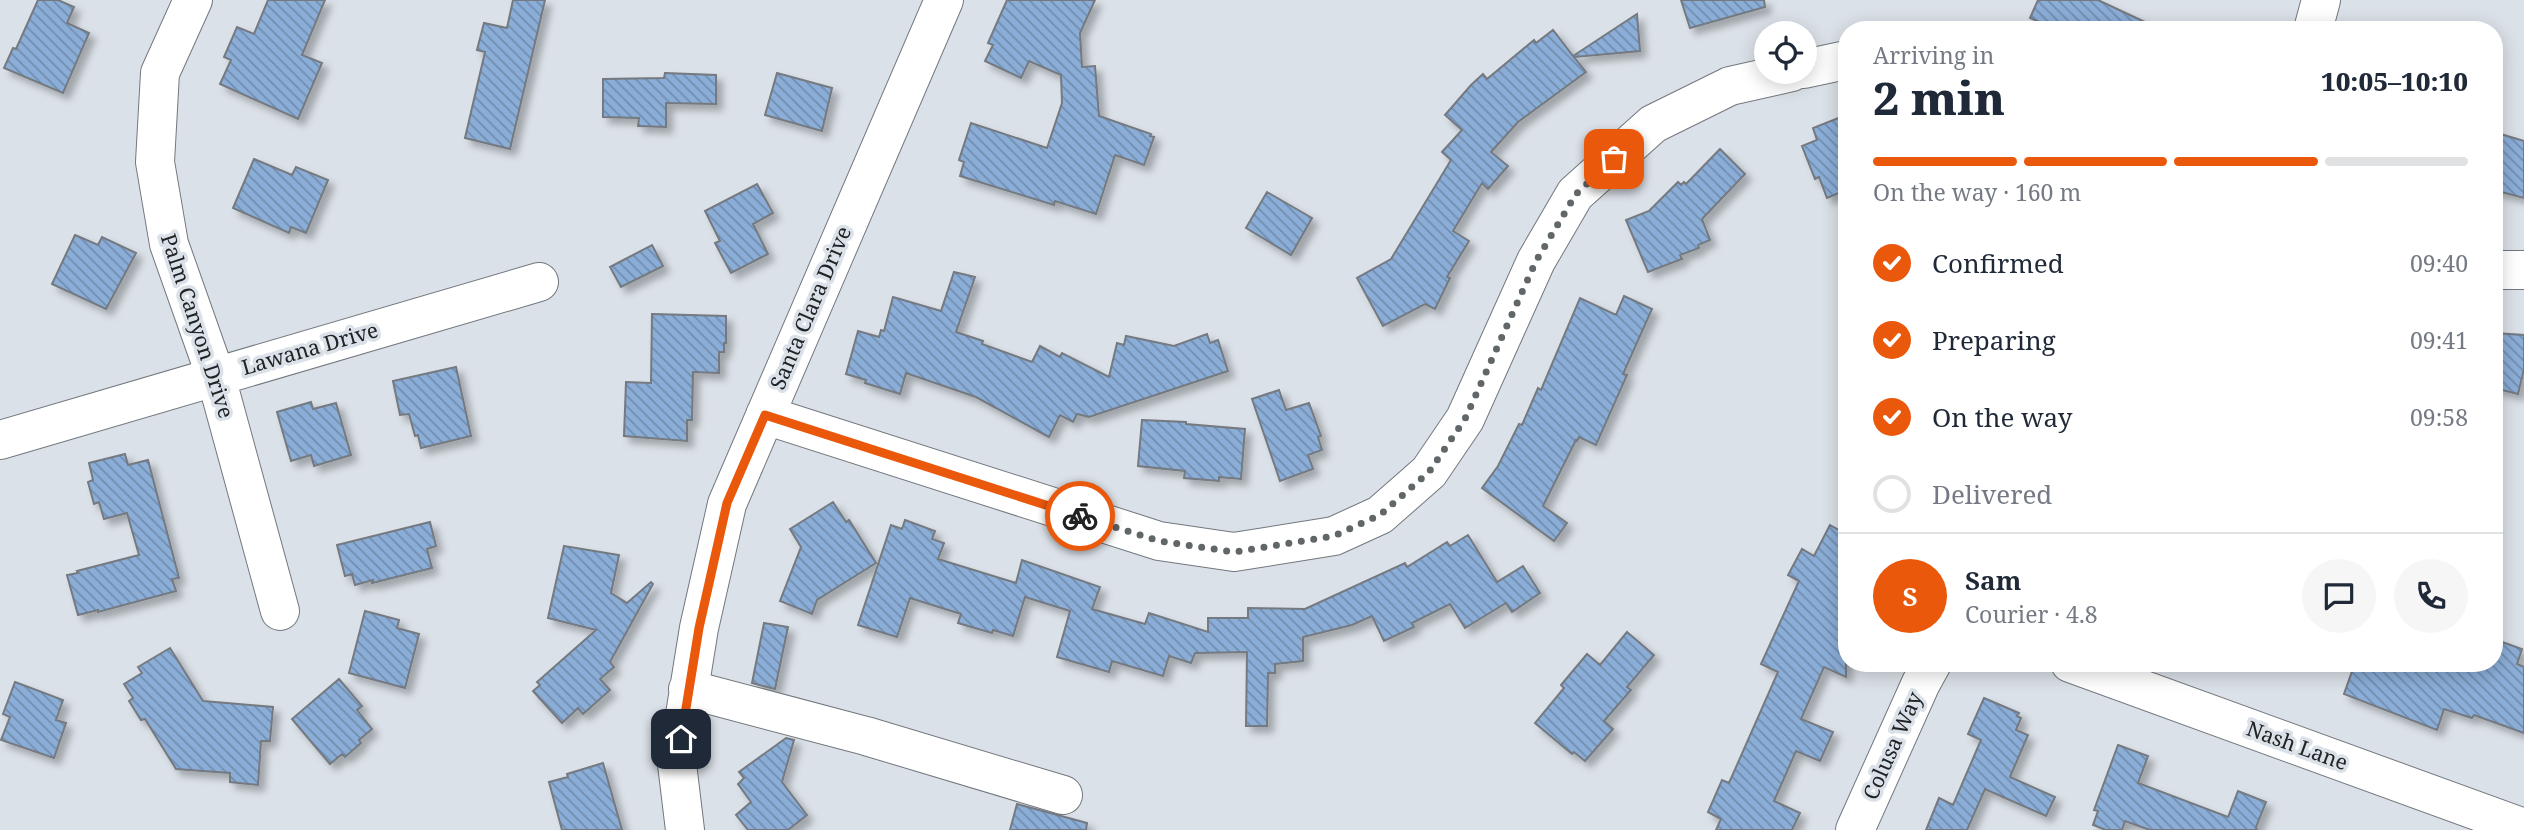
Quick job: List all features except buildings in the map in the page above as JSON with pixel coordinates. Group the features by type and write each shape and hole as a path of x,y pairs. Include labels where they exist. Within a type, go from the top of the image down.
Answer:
{"street":[{"name":"Palm Canyon Drive","path":"193,0 160,73 155,162 169,244 216,377 280,611"},
{"name":"Santa Clara Drive","path":"684,830 677,764 699,628 727,503 944,0"},
{"path":"2315,21 2321,0"},
{"path":"1817,66 1838,62"},
{"path":"765,415 1159,541 1234,552 1334,536 1380,515 1429,472 1465,419 1536,261 1576,194 1653,124 1730,86 1754,81"},
{"path":"2503,270 2524,270"},
{"name":"Lawana Drive","path":"0,440 539,282"},
{"name":"Colusa Way","path":"1855,830 1927,672"},
{"name":"Nash Lane","path":"2095,672 2524,828"},
{"path":"688,690 866,736 1063,795"}],"way so far":[{"path":"1080,516 1159,541 1234,552 1334,536 1380,515 1429,472 1465,419 1536,261 1576,194 1614,159"}],"route":[{"path":"681,739 699,628 727,503 765,415 1080,516"}]}
